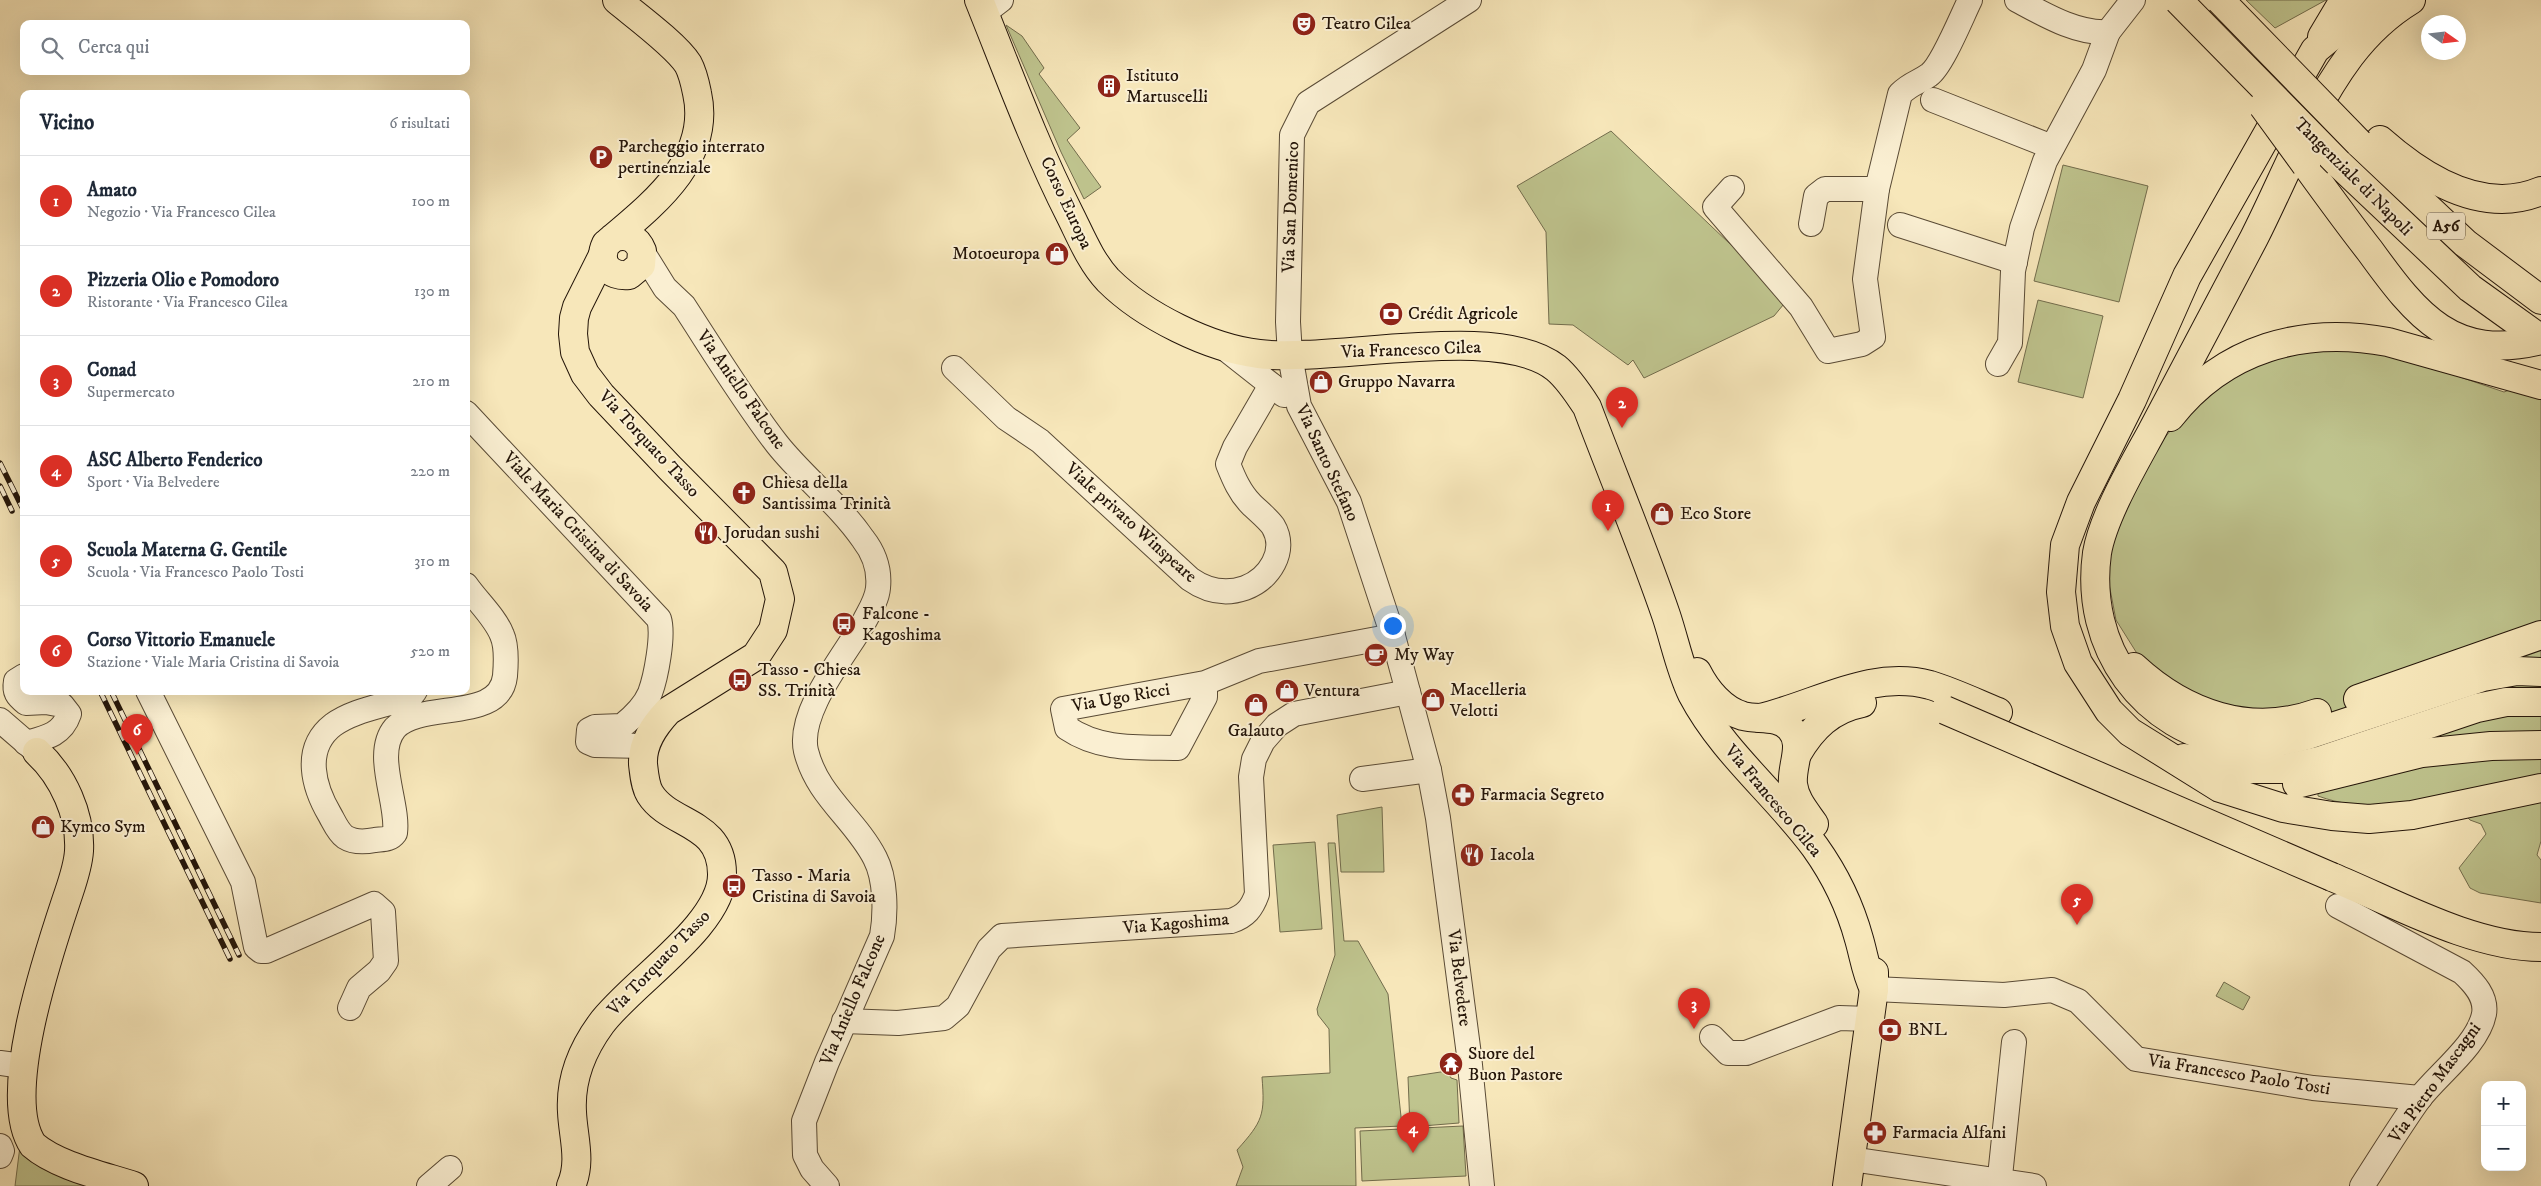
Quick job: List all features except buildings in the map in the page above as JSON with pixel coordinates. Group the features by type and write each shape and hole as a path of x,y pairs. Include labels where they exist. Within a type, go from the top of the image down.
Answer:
{"main road":[{"name":"Via Torquato Tasso","path":"571,1186 578,1162 572,1111 573,1089 580,1058 601,1023 707,918 721,890 720,862 708,836 665,808 650,794 644,774 645,746 658,721 668,711 756,656 772,630 780,599 774,572 670,468 601,395 585,374 575,352 572,334 577,307 624,256 650,204 687,165 698,138 700,108 694,79 687,63 659,35 617,0"},
{"name":"Tangenziale di Napoli","path":"2178,0 2338,163 2437,260 2498,310 2541,339"},
{"path":"2220,0 2241,21 2350,111 2366,138 2408,164 2454,190 2473,196 2505,198 2541,192"},
{"path":"2344,0 2187,276 2132,400 2081,502 2065,545 2061,574 2062,609 2067,632 2078,663 2109,711 2130,732 2220,788 2283,808 2332,816 2369,819 2431,811 2541,788"},
{"path":"2315,50 2375,0"},
{"path":"2411,0 2386,18 2351,56 2313,116 2255,236 2134,463 2104,530 2098,551 2096,592 2099,617 2106,641 2124,677 2150,704 2177,724 2207,737 2240,745 2275,743 2303,727 2541,635"},
{"name":"Corso Europa","path":"988,4 1061,198 1092,260 1108,280 1144,309 1222,346 1262,354 1290,355"},
{"path":"2210,32 2306,166 2401,293 2430,321 2459,337 2486,345 2505,346 2541,339"},
{"name":"Tangenziale di Napoli","path":"2366,138 2439,220 2487,261 2541,300"},
{"path":"2134,463 2176,409 2219,370 2264,348 2282,343 2325,337 2365,338 2541,385"},
{"name":"Via Francesco Cilea","path":"1290,355 1479,346 1508,350 1532,357 1555,367 1577,390 1587,406 1666,616 1686,681 1722,740 1815,848 1837,881 1850,910 1867,974 1874,989"},
{"name":"Via Francesco Cilea","path":"1666,616 1712,696 1728,709 1742,716 1775,720 1789,727 1798,742 1793,783 1798,799 1842,864 1861,900 1870,931 1874,967 1874,989 1847,1186"},
{"path":"2303,727 2483,677 2517,670 2541,672"},
{"path":"1760,718 1815,714 1872,700 1905,699 1926,704 1976,722 2335,868 2477,920 2508,928 2541,929"},
{"path":"2322,770 2477,708 2506,702 2541,702"},
{"path":"1758,780 1784,770 1809,734 1815,714"},
{"path":"2165,754 2221,766 2255,770 2322,770 2422,753 2491,746 2541,745"},
{"path":"32,748 55,772 63,785 74,818 79,849 73,877 28,1013 8,1064 17,1120 25,1136 39,1150 54,1158 134,1186"},
{"path":"2335,868 2482,939 2512,946 2541,947"}],"street":[{"name":"Via San Domenico","path":"1290,355 1288,322 1292,135 1308,103 1469,0"},
{"path":"1732,188 1715,207 1802,307 1828,351 1862,344 1873,337 1865,279 1877,189 1900,94 1911,84 1930,75 1939,64 1970,0"},
{"path":"2017,0 2039,12 2090,33 2108,32"},
{"path":"1998,364 2010,343 2015,262 2022,228 2045,161 2094,70 2108,32 2133,0"},
{"path":"1933,100 2052,147"},
{"path":"1811,224 1816,196 1825,189 1877,189"},
{"path":"1900,225 2015,262"},
{"name":"Via Aniello Falcone","path":"624,256 665,288 684,306 776,443 806,479 862,537 876,560 878,588 872,606 812,711 806,733 806,750 819,785 866,842 876,860 881,875 885,915 882,936 844,1021 804,1122 805,1155 812,1169 827,1186"},
{"path":"1222,346 1299,406"},
{"name":"Via Santo Stefano","path":"1290,355 1299,406 1349,502 1393,636 1429,770"},
{"name":"Viale privato Winspeare","path":"954,368 1006,418 1040,441 1190,579 1205,589 1220,592 1244,588 1260,581 1272,566 1278,552 1278,537 1272,526 1249,502 1236,484 1228,464 1234,447 1271,385"},
{"name":"Viale Maria Cristina di Savoia","path":"470,417 659,619 662,628 654,680 646,700 622,726 594,727 589,730 587,737 588,742 595,746 645,746"},
{"path":"412,695 349,716 332,726 323,736 316,749 313,764 318,795 341,834 352,840 388,839 395,833 386,752 395,729 405,721 484,703 500,691 505,671 502,634 470,590"},
{"name":"Via Ugo Ricci","path":"1205,683 1205,696 1178,748 1115,747 1082,738 1067,728 1064,709 1205,683 1259,661 1393,636"},
{"path":"0,744 32,748 53,735 66,723 69,714 62,705 46,702 26,703 18,697 14,689 16,681 20,678"},
{"name":"Via Kagoshima","path":"844,1021 898,1023 944,1018 958,1006 989,948 1002,936 1232,921 1242,917 1252,907 1257,894 1251,777 1254,759 1263,741 1277,725 1294,714 1408,692"},
{"path":"150,695 244,882 256,947 261,951 266,951 374,904 382,912 386,961 380,971 359,988 350,1008"},
{"path":"0,720 32,748"},
{"path":"1362,779 1429,770"},
{"name":"Via Belvedere","path":"1429,770 1438,818 1459,982 1482,1186"},
{"name":"Via Pietro Mascagni","path":"2338,906 2455,968 2472,981 2483,1001 2484,1014 2472,1053 2420,1098 2362,1186"},
{"name":"Via Francesco Paolo Tosti","path":"1874,989 2004,995 2052,990 2078,1001 2136,1059 2313,1088 2420,1098"},
{"path":"1712,1037 1728,1053 1746,1053 1838,1018 1870,1019"},
{"path":"1999,1184 2014,1042"},
{"path":"0,1146 2,1151 0,1156"},
{"path":"1851,1160 1999,1184 2034,1186"},
{"path":"429,1186 450,1168"}],"green space":[{"path":"2246,0 2326,0 2275,28"},
{"path":"1006,25 1022,36 1044,68 1039,74 1080,128 1067,140 1101,187 1084,199 1061,152"},
{"path":"1611,131 1788,299 1774,316 1644,378 1633,360 1628,365 1573,325 1549,324 1546,232 1517,186"},
{"path":"2063,165 2148,186 2119,302 2034,281"},
{"path":"2038,300 2103,316 2083,398 2018,382"},
{"path":"2353,347 2431,367 2504,392 2541,378 2541,841 2537,855 2541,860 2541,903 2480,893 2470,888 2459,868 2486,834 2481,824 2470,820 2449,797 2400,804 2367,805 2350,804 2318,796 2317,700 2291,710 2224,707 2180,688 2143,663 2116,620 2106,568 2117,519 2151,455 2194,401 2249,362 2301,348"},
{"path":"1382,807 1384,872 1341,872 1337,815"},
{"path":"1315,842 1322,929 1280,932 1273,845"},
{"path":"1328,843 1335,843 1344,941 1358,941 1388,994 1402,1126 1355,1128 1356,1186 1236,1186 1243,1167 1237,1150 1257,1124 1262,1109 1262,1077 1330,1073 1329,1029 1318,1015 1317,1009 1335,955"},
{"path":"2224,982 2250,997 2243,1010 2216,996"},
{"path":"1447,1071 1451,1078 1457,1080 1459,1123 1410,1127 1408,1077"},
{"path":"1463,1126 1466,1176 1362,1181 1360,1131"},
{"path":"20,1146 103,1186 15,1186"}],"railway":[{"path":"0,463 20,503"},
{"path":"0,486 12,511"},
{"path":"102,695 230,959"},
{"path":"113,695 239,955"}],"place":[{"name":"Teatro Cilea","path":"1304,24"},
{"name":"Istituto Martuscelli","path":"1109,86"},
{"name":"Parcheggio interrato pertinenziale","path":"601,157"},
{"name":"Motoeuropa","path":"1057,254"},
{"name":"Crédit Agricole","path":"1391,314"},
{"name":"Gruppo Navarra","path":"1321,382"},
{"name":"Pizzeria Olio e Pomodoro","path":"1622,428"},
{"name":"Chiesa della Santissima Trinità","path":"744,493"},
{"name":"Eco Store","path":"1662,514"},
{"name":"Amato","path":"1608,531"},
{"name":"Jorudan sushi","path":"706,533"},
{"name":"Falcone - Kagoshima","path":"844,624"},
{"name":"My Way","path":"1376,655"},
{"name":"Tasso - Chiesa SS. Trinità","path":"740,680"},
{"name":"Ventura","path":"1287,691"},
{"name":"Macelleria Velotti","path":"1433,700"},
{"name":"Galauto","path":"1256,705"},
{"name":"Corso Vittorio Emanuele","path":"137,755"},
{"name":"Farmacia Segreto","path":"1463,795"},
{"name":"Kymco Sym","path":"43,827"},
{"name":"Iacola","path":"1472,855"},
{"name":"Tasso - Maria Cristina di Savoia","path":"734,886"},
{"name":"Scuola Materna G. Gentile","path":"2077,925"},
{"name":"Conad","path":"1694,1029"},
{"name":"BNL","path":"1890,1030"},
{"name":"Suore del Buon Pastore","path":"1451,1064"},
{"name":"Farmacia Alfani","path":"1875,1133"},
{"name":"ASC Alberto Fenderico","path":"1413,1153"}]}
